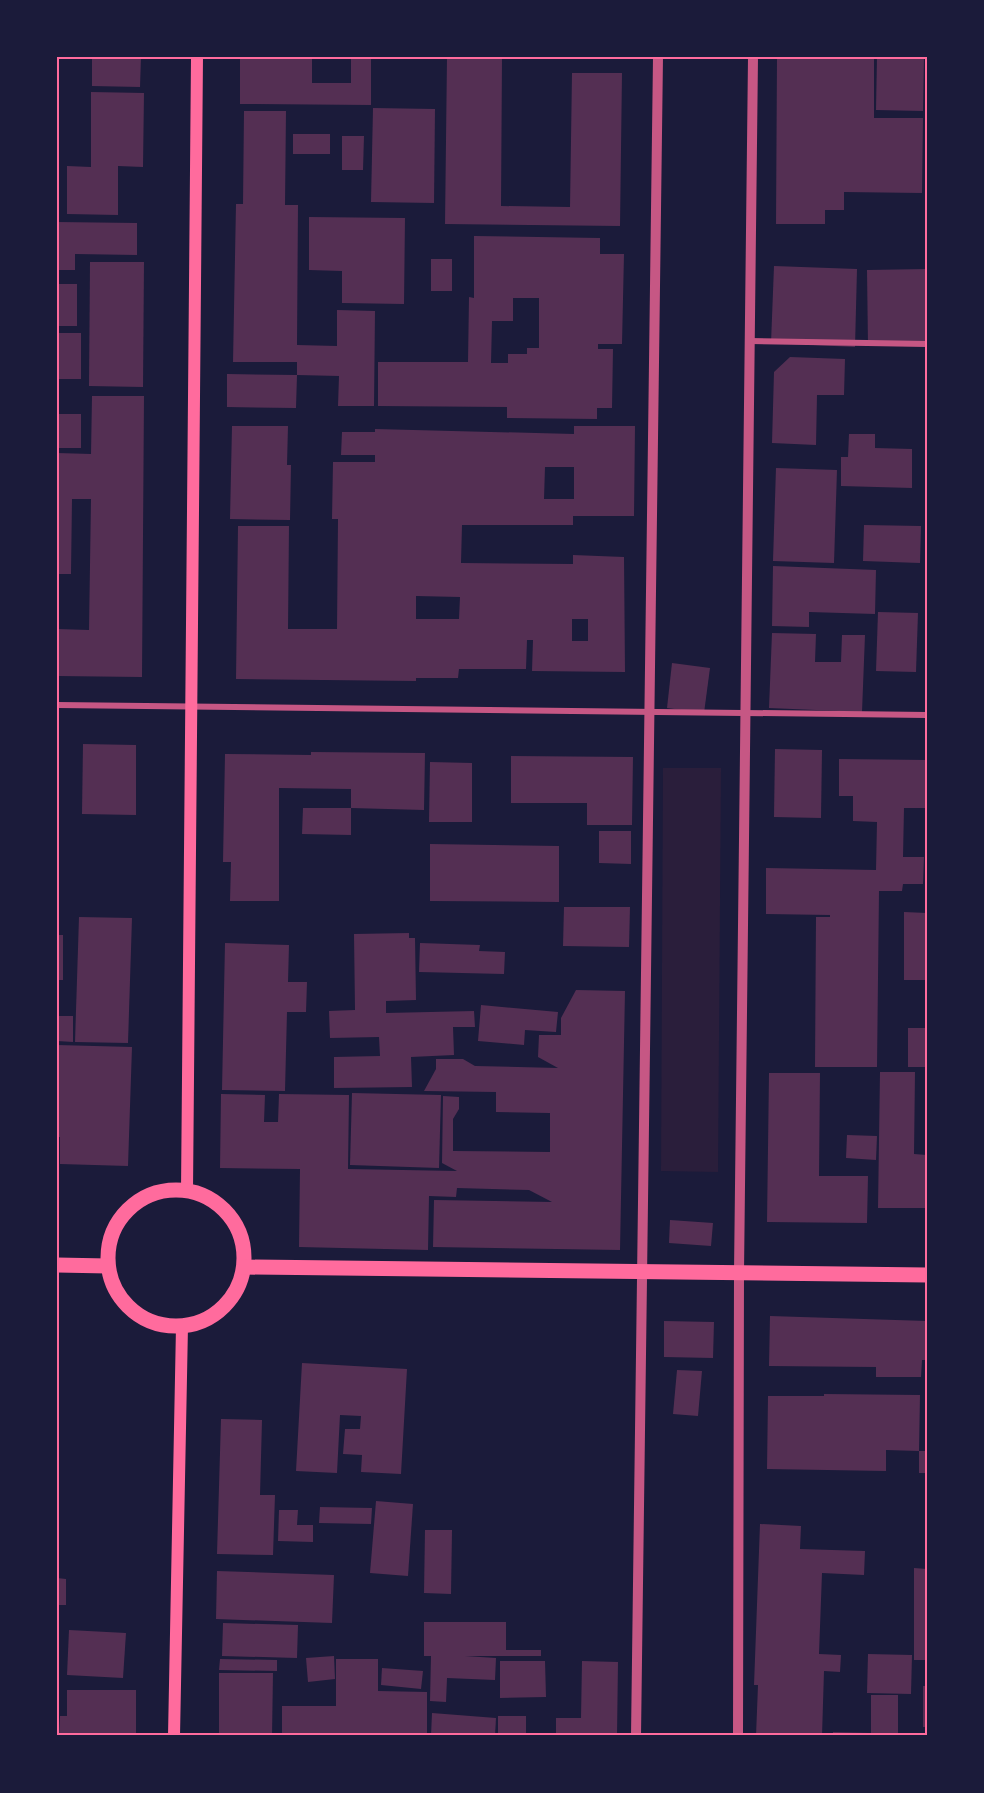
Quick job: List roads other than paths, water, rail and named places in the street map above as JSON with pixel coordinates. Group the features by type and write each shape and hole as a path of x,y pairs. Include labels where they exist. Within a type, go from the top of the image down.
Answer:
{"main road":[{"path":"187,1191 197,57"},
{"path":"187,1191 207,1198 224,1210 237,1227 243,1246 244,1267 237,1289 224,1307 204,1320 182,1326 161,1324 141,1317 125,1304 114,1286 108,1266 110,1241 121,1218 139,1201 162,1192 187,1191"},
{"path":"57,1265 108,1266"},
{"path":"244,1267 927,1275"},
{"path":"174,1736 182,1326"}],"street":[{"path":"636,1736 658,57"},
{"path":"738,1736 739,1273 753,57"},
{"path":"750,341 927,344"},
{"path":"57,705 746,711 927,715"}]}
